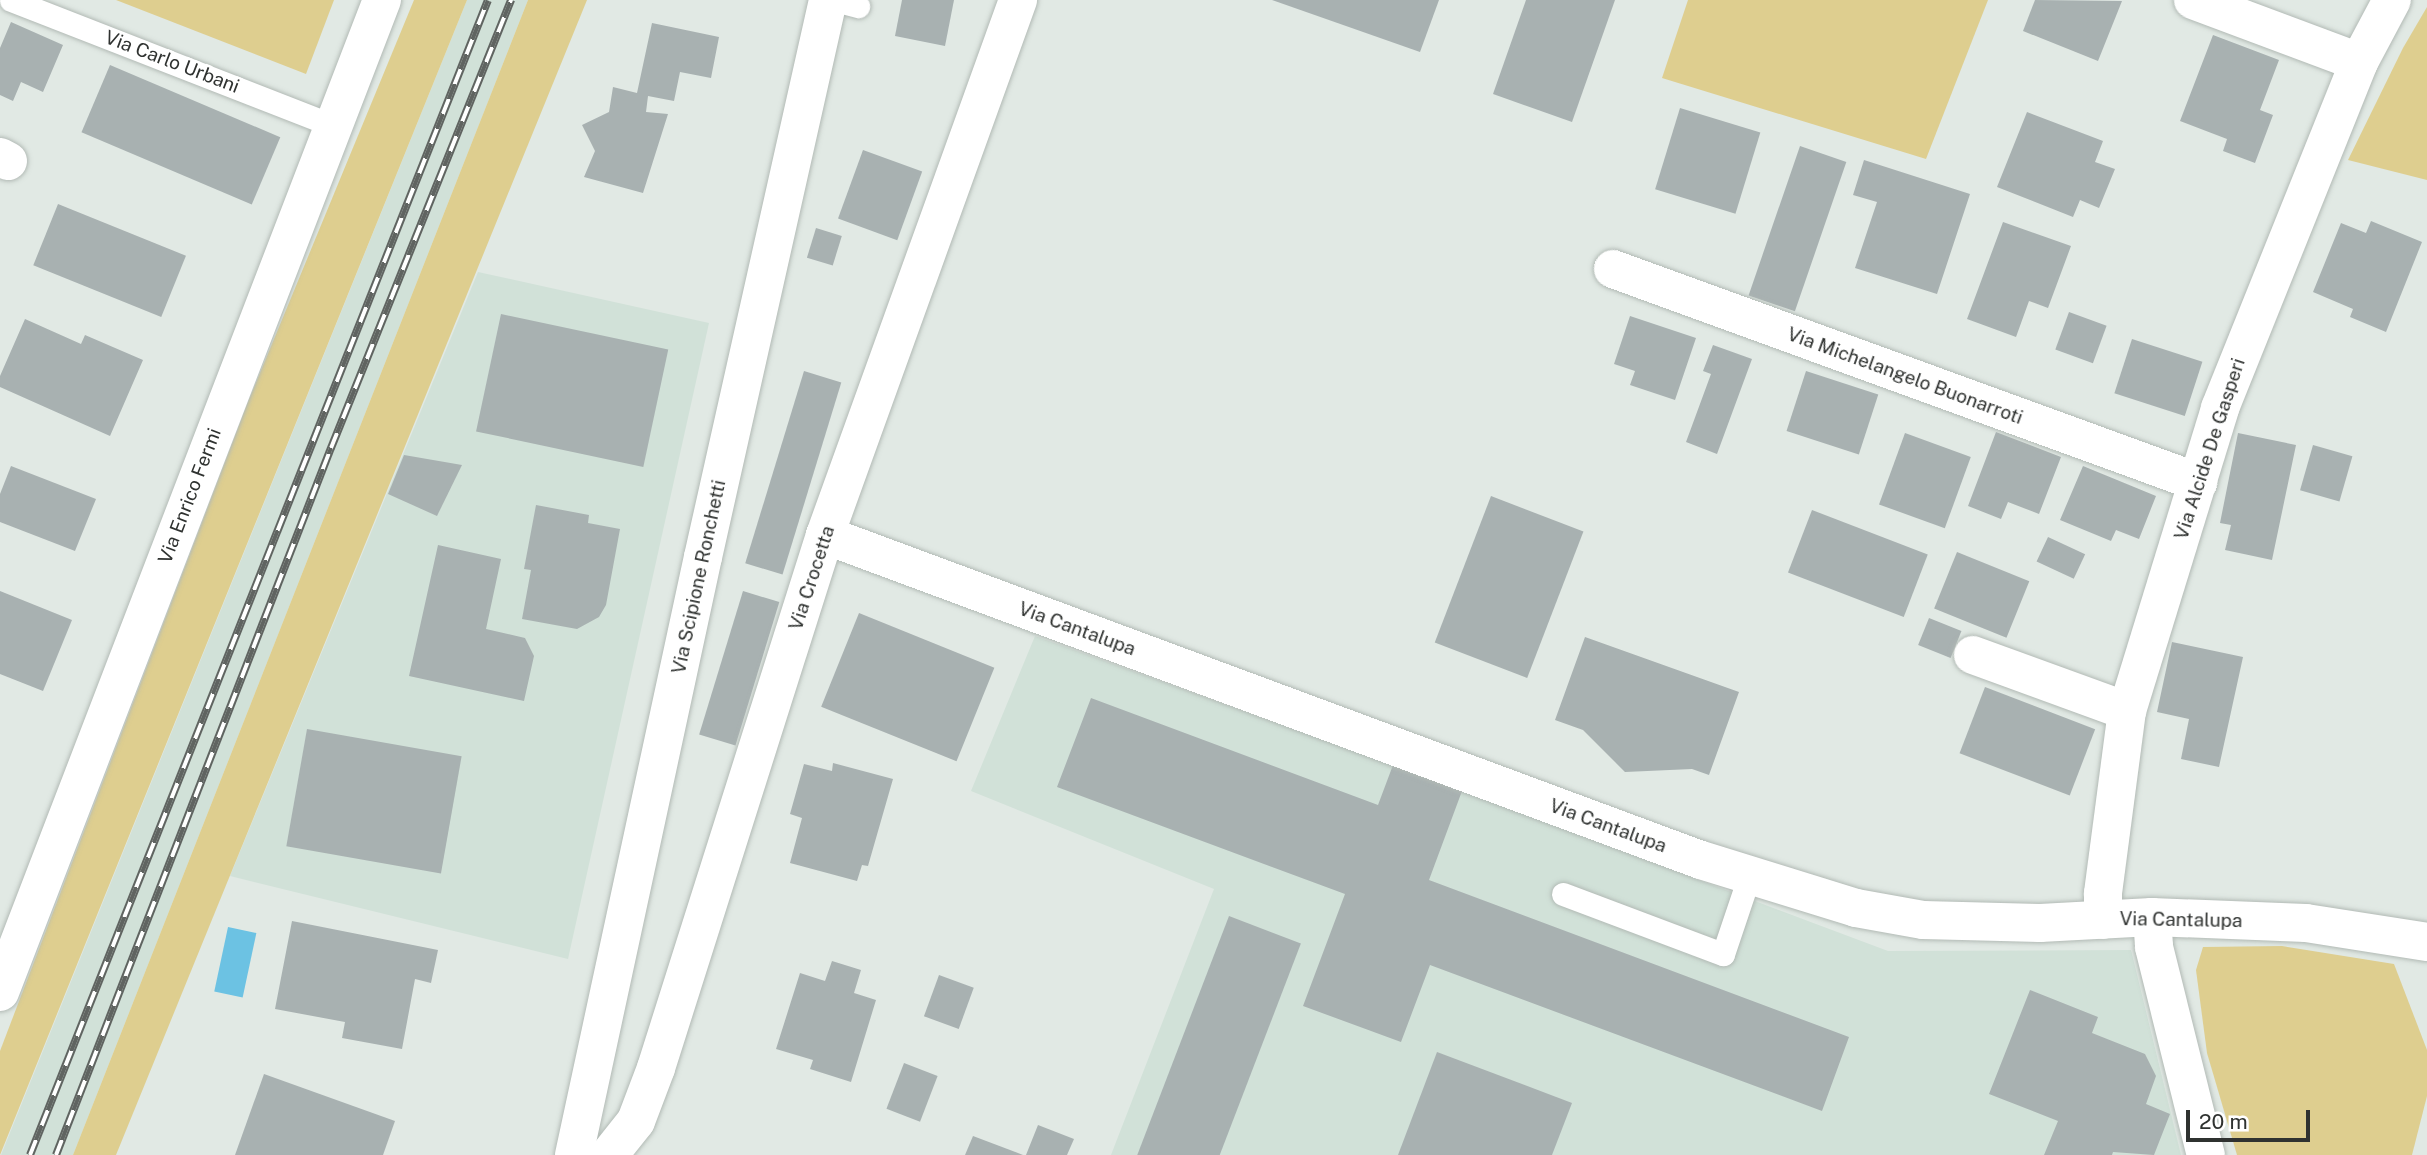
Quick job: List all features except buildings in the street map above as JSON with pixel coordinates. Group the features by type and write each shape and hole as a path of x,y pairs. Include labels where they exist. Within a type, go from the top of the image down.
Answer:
{"street":[{"name":"Via Enrico Fermi","path":"0,992 13,920 382,0"},
{"name":"Via Crocetta","path":"609,1155 636,1121 656,1068 825,535 1018,0"},
{"path":"2193,0 2359,62"},
{"name":"Via Alcide De Gasperi","path":"2103,920 2103,893 2127,711 2220,408 2359,62 2392,0"},
{"name":"Via Scipione Ronchetti","path":"574,1155 703,557 843,3"},
{"name":"Via Michelangelo Buonarroti","path":"1613,270 2198,482"},
{"name":"Via Cantalupa","path":"825,535 1701,860 1891,916 2040,923 2152,917 2306,923 2411,939"},
{"path":"1973,655 2127,711"},
{"path":"2152,917 2154,947 2206,1155"}],"lane":[{"name":"Via Carlo Urbani","path":"11,0 332,125"},
{"path":"835,0 843,3"},
{"path":"1563,894 1723,954 1750,874"}],"shaded area":[{"path":"116,0 334,0 306,74"},
{"path":"414,0 467,0 0,1155 0,1051 248,402"},
{"path":"467,0 528,0 73,1155 1,1155"},
{"path":"528,0 587,0 116,1155 73,1155"},
{"path":"1688,0 1988,0 1926,159 1662,78"},
{"path":"2427,7 2427,180 2348,160 2403,48"},
{"path":"478,272 709,323 568,959 230,876"},
{"path":"1035,636 1393,765 1888,951 2131,950 2181,1155 1111,1155 1214,889 971,791"},
{"path":"2282,946 2394,964 2427,1050 2427,1096 2412,1155 2237,1155 2207,1053 2196,970 2203,947"}],"water":[{"path":"228,927 256,933 243,998 214,992"}],"railway":[{"path":"30,1155 488,0"},
{"path":"56,1155 331,448 511,0"}]}
